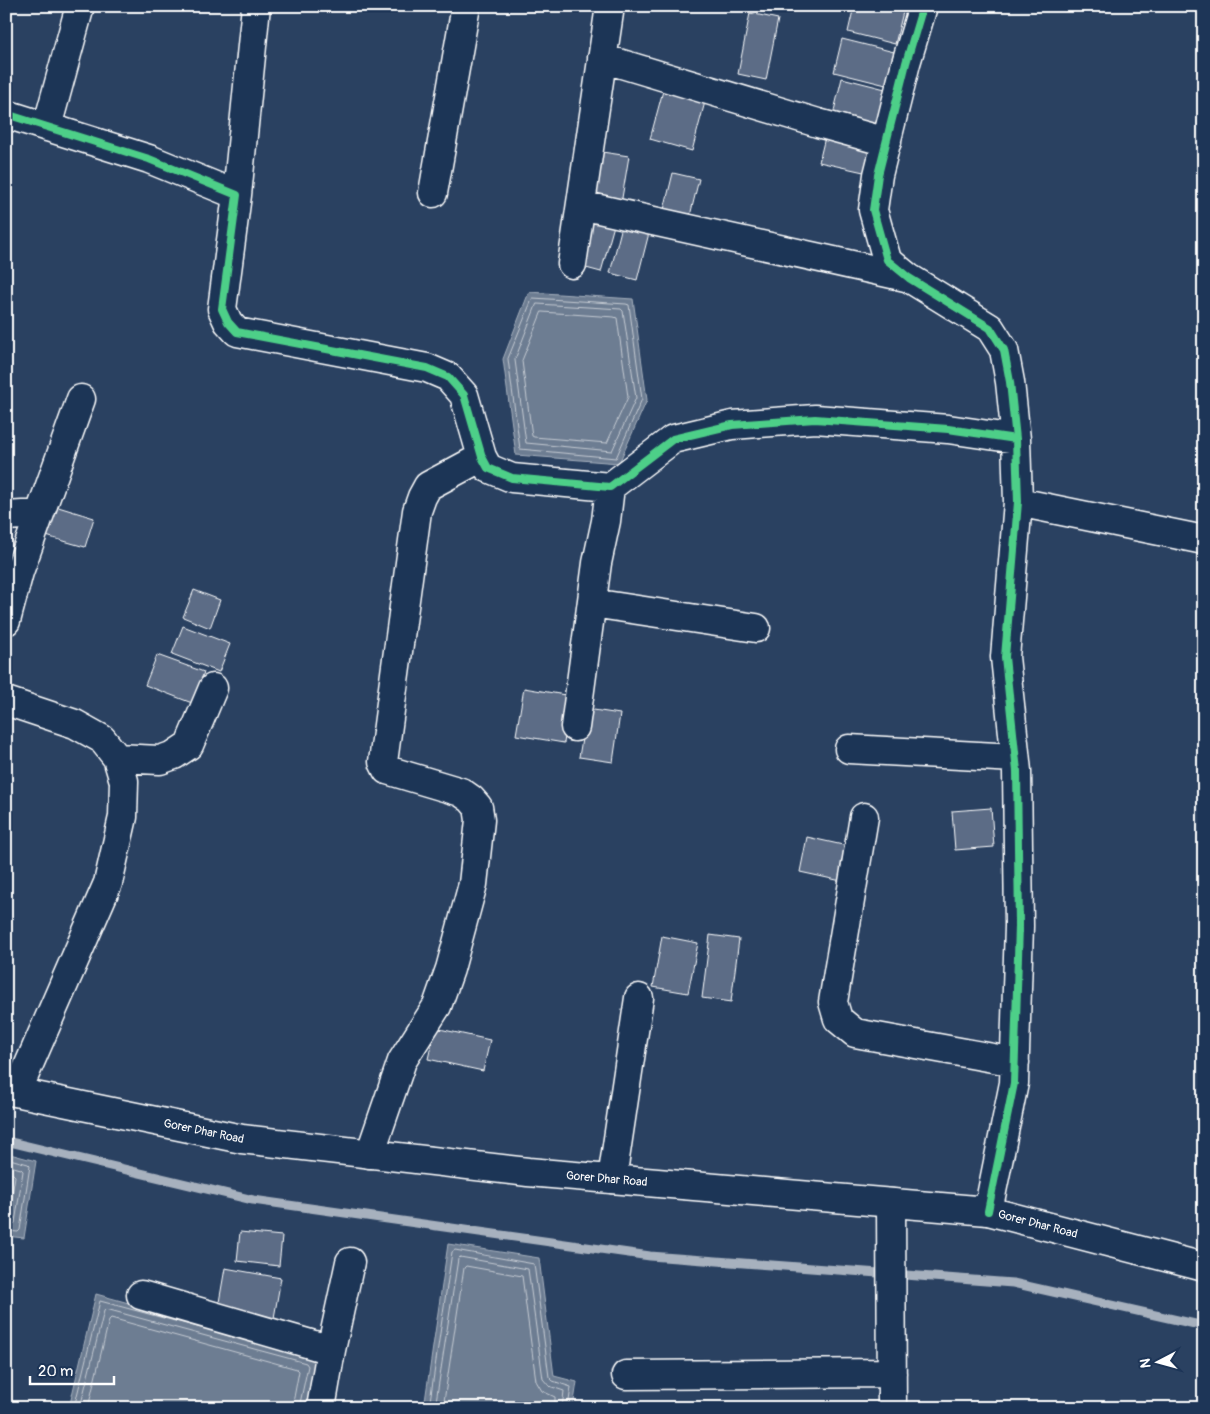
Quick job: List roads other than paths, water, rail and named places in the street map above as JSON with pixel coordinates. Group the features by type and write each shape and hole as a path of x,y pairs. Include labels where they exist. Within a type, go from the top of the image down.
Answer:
{"street":[{"path":"47,127 80,6"},
{"path":"256,6 237,195 222,310 228,322 237,332 427,368 448,377 464,395 482,457 488,468 512,478 610,487 673,439 732,426 815,419 948,429 1016,439"},
{"path":"433,193 466,6"},
{"path":"572,264 610,6"},
{"path":"924,6 906,63 886,142 878,175 873,210 887,260 909,278 990,328 1004,350 1010,382 1016,439 1018,502 1005,658 1016,758 1019,926 1015,1062 1014,1083 988,1211"},
{"path":"602,58 809,121 886,142"},
{"path":"6,114 149,159 237,195"},
{"path":"581,205 909,278"},
{"path":"6,620 19,572 81,399"},
{"path":"370,1154 402,1061 438,1006 473,884 480,820 478,807 471,799 460,792 387,770 383,762 417,512 428,486 482,457"},
{"path":"575,728 610,487"},
{"path":"1018,502 1204,540"},
{"path":"6,516 39,514"},
{"path":"592,603 756,628"},
{"path":"117,758 160,760 174,755 189,745 213,688"},
{"path":"6,701 75,724 102,739 117,758 124,781 123,817 108,884 12,1091"},
{"path":"849,749 1016,758"},
{"path":"864,817 833,1002 838,1019 855,1033 1015,1062"},
{"path":"612,1179 639,998"},
{"name":"Gorer Dhar Road","path":"12,1091 242,1139 528,1172 988,1211 1204,1267"},
{"path":"891,1203 892,1408"},
{"path":"321,1408 350,1262"},
{"path":"141,1296 331,1350"},
{"path":"626,1375 892,1373"}],"water":[{"path":"529,292 633,299 647,400 619,463 516,455 503,359"},
{"path":"6,1153 36,1161 24,1238 6,1236"},
{"path":"448,1244 539,1258 554,1376 577,1382 573,1408 424,1408"},
{"path":"96,1294 321,1356 310,1408 69,1408"}],"waterway":[{"path":"6,1141 253,1200 650,1256 1013,1283 1204,1326"}]}
